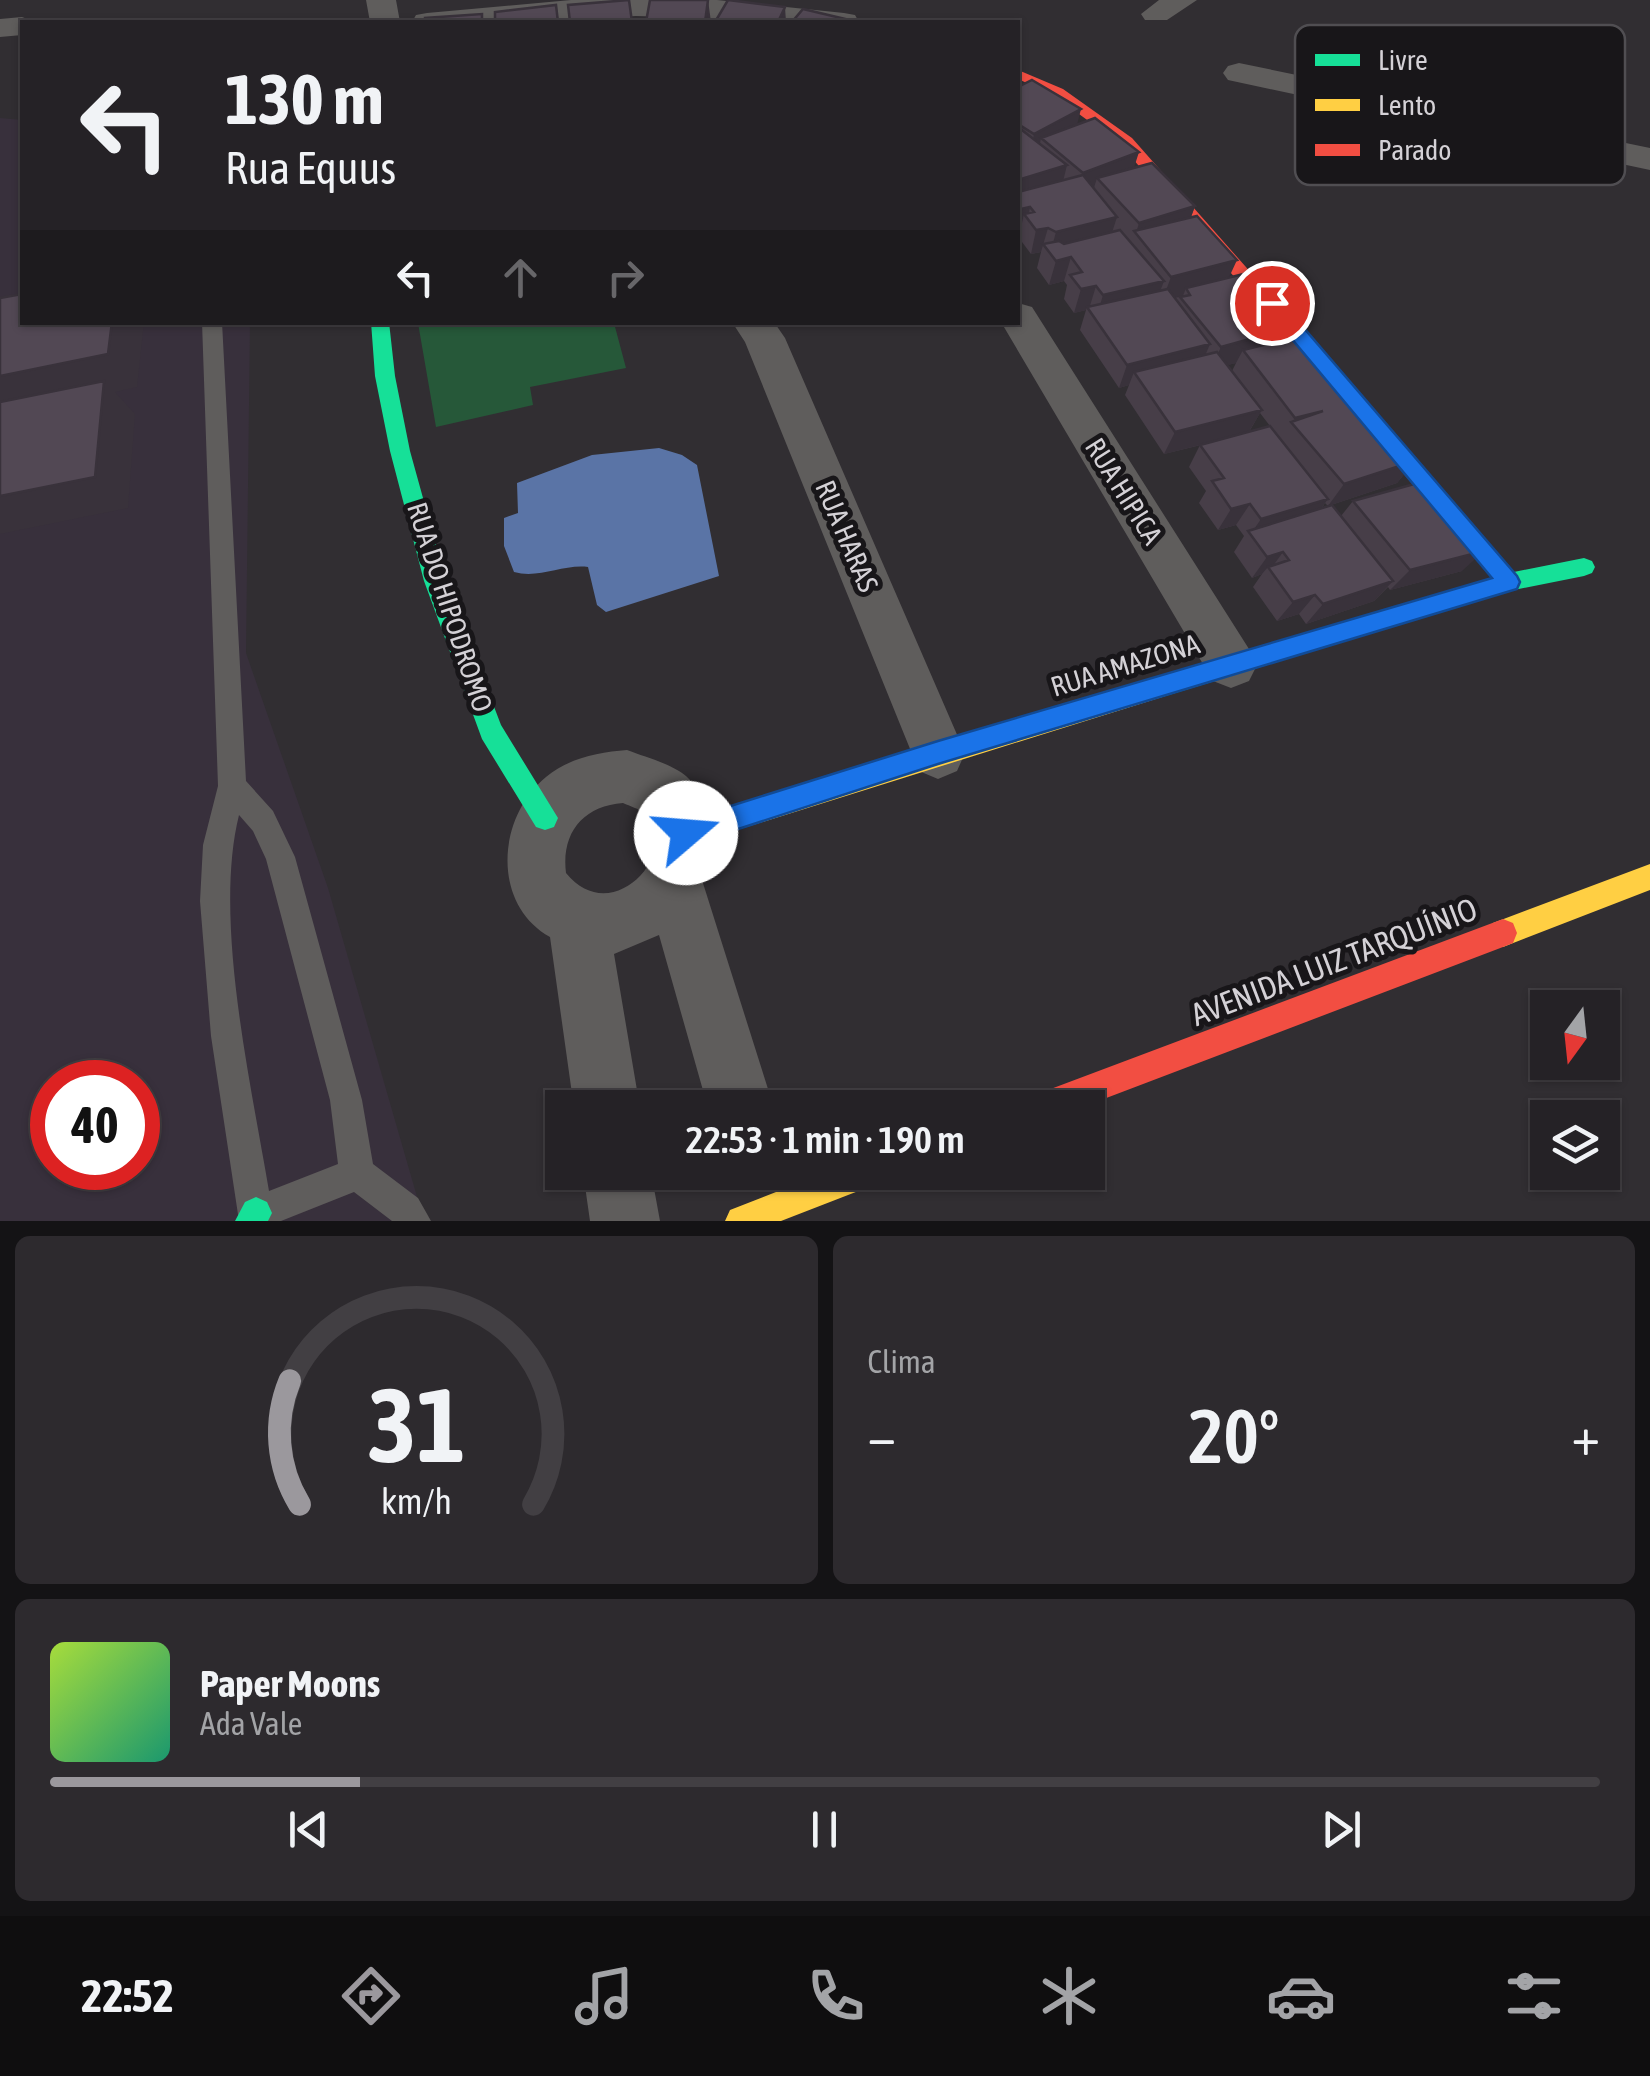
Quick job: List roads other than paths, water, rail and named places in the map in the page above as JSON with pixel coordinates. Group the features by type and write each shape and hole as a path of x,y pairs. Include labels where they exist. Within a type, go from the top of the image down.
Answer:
{"street":[{"path":"445,20 655,1 737,6 831,20"},
{"path":"1239,74 1295,86"},
{"path":"1020,75 1058,92 1126,140 1272,303 1497,568"},
{"path":"1625,155 1650,160"},
{"name":"RUA HIPICA","path":"1020,321 1231,665"},
{"name":"RUA DO HIPODROMO","path":"380,325 396,432 435,581 491,731 545,818"},
{"name":"RUA HARAS","path":"754,325 764,338 938,753"},
{"name":"RUA AMAZONA","path":"680,858 938,753 1231,665 1497,568 1584,567"},
{"path":"680,858 656,904 631,919 604,924 578,921 556,908 542,890 534,866 536,842 545,818 581,786 603,778 626,776 648,782 666,794 679,812 680,858 737,1090"},
{"name":"AVENIDA LUIZ TARQUÍNIO","path":"1088,1090 1650,878"},
{"path":"578,921 604,1090"},
{"path":"620,1190 625,1221"},
{"path":"758,1201 800,1190"}],"lane":[{"path":"212,325 232,786 217,845 215,901 227,1036 254,1218 356,1174"},
{"path":"232,786 263,821 280,856 346,1100 356,1174 406,1210 414,1221"}],"water":[{"path":"659,448 682,455 697,465 719,576 606,612 597,605 588,567 533,574 514,572 504,546 504,518 518,513 517,483 592,455"}]}
